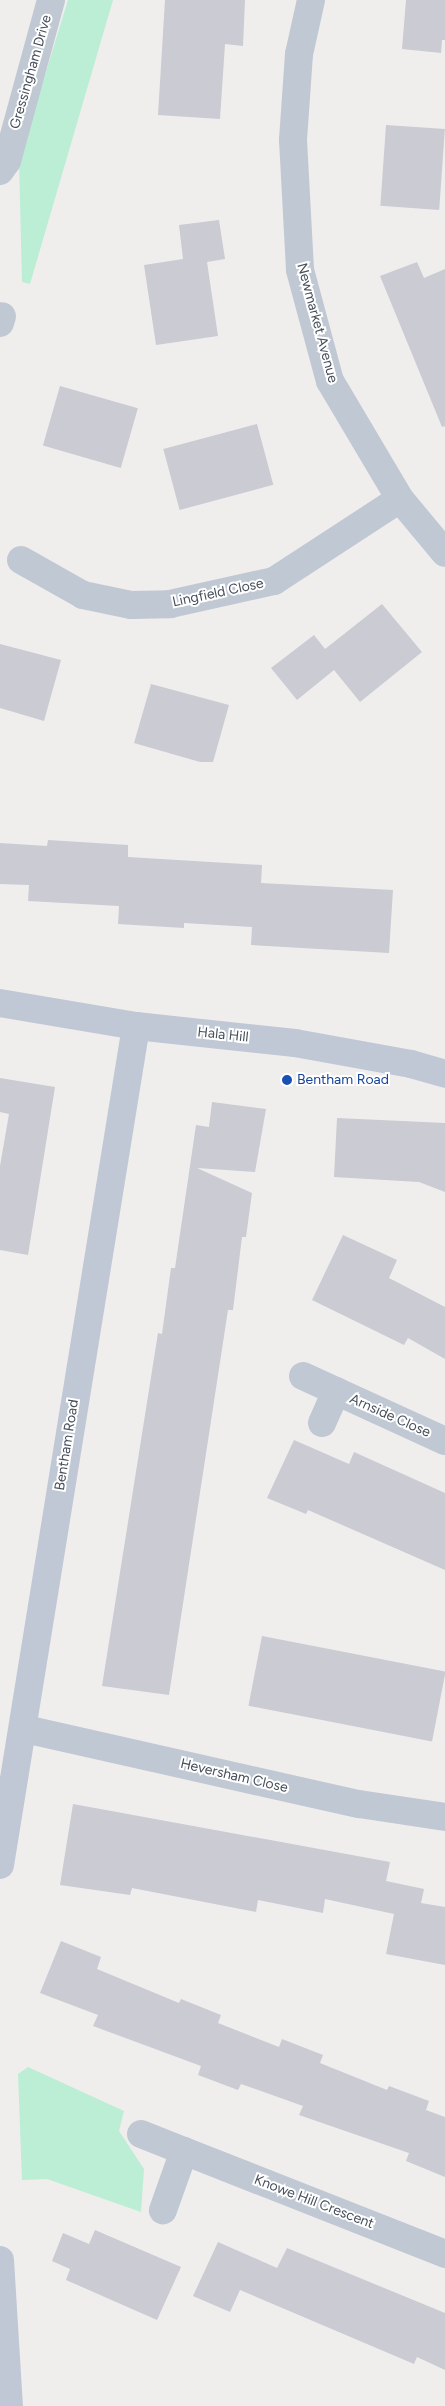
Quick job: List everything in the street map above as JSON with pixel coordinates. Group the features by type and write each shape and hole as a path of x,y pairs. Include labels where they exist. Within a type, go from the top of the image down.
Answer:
{"street":[{"name":"Gressingham Drive","path":"0,171 6,161 52,0"},
{"name":"Newmarket Avenue","path":"310,0 299,54 293,140 300,270 330,381 400,499 445,553"},
{"name":"Lingfield Close","path":"21,560 83,595 131,605 170,604 274,581 400,499"},
{"name":"Hala Hill","path":"0,1004 136,1026 295,1043 411,1064 445,1074"},
{"name":"Bentham Road","path":"0,1865 24,1729 58,1500 136,1026"},
{"name":"Arnside Close","path":"303,1376 445,1440"},
{"name":"Arnside Close","path":"322,1423 336,1391"},
{"name":"Heversham Close","path":"24,1729 359,1804 445,1817"},
{"name":"Knowe Hill Crescent","path":"141,2134 445,2254"},
{"path":"163,2210 184,2151"},
{"path":"0,2260 9,2406"}],"green space":[{"path":"68,0 113,0 30,284 22,282 19,160"},
{"path":"28,2067 124,2111 119,2131 144,2169 141,2212 47,2179 22,2180 18,2074"}],"building":[{"path":"165,0 245,0 243,46 225,44 220,119 158,115"},
{"path":"406,0 445,0 445,40 442,40 441,53 402,49"},
{"path":"386,125 445,129 439,210 380,206"},
{"path":"219,220 225,259 207,262 218,336 156,345 144,265 183,259 179,225"},
{"path":"417,262 424,278 445,269 445,426 442,427 380,276"},
{"path":"60,386 138,408 121,468 43,446"},
{"path":"257,424 273,485 180,510 163,449"},
{"path":"382,604 422,652 360,702 334,670 297,700 271,668 314,635 325,649"},
{"path":"0,644 61,660 44,721 0,708"},
{"path":"151,684 229,705 213,762 200,762 134,743"},
{"path":"48,840 128,845 128,857 262,865 261,883 393,890 389,953 251,945 252,927 184,923 184,928 118,924 119,906 28,901 29,885 0,884 0,843 47,846"},
{"path":"0,1078 55,1087 28,1255 0,1250 0,1166 9,1114 0,1112"},
{"path":"212,1102 266,1109 255,1172 197,1168 252,1193 246,1237 242,1237 233,1310 228,1310 169,1695 102,1686 158,1333 162,1334 171,1268 175,1268 196,1125 209,1127"},
{"path":"337,1118 445,1123 445,1192 419,1182 334,1177"},
{"path":"343,1235 397,1260 389,1278 445,1307 445,1359 408,1338 404,1345 312,1300"},
{"path":"294,1440 349,1464 354,1452 445,1493 445,1570 308,1510 306,1514 267,1498"},
{"path":"262,1636 445,1672 432,1741 248,1706"},
{"path":"73,1804 390,1862 386,1881 424,1889 421,1903 445,1907 445,1965 386,1954 394,1914 325,1899 323,1913 258,1900 256,1912 132,1888 130,1895 60,1885"},
{"path":"61,1941 101,1957 97,1969 179,2003 181,1999 221,2015 218,2023 279,2047 282,2039 323,2055 320,2063 387,2090 389,2086 429,2101 426,2110 445,2117 445,2177 406,2161 409,2153 299,2115 303,2106 241,2084 238,2090 198,2075 201,2066 93,2026 98,2015 40,1993"},
{"path":"95,2230 181,2267 157,2320 66,2280 70,2269 52,2261 63,2233 89,2244"},
{"path":"218,2242 277,2268 287,2248 445,2313 445,2370 417,2357 414,2364 240,2290 230,2312 193,2296"}],"place":[{"name":"Bentham Road","path":"287,1080"}]}
